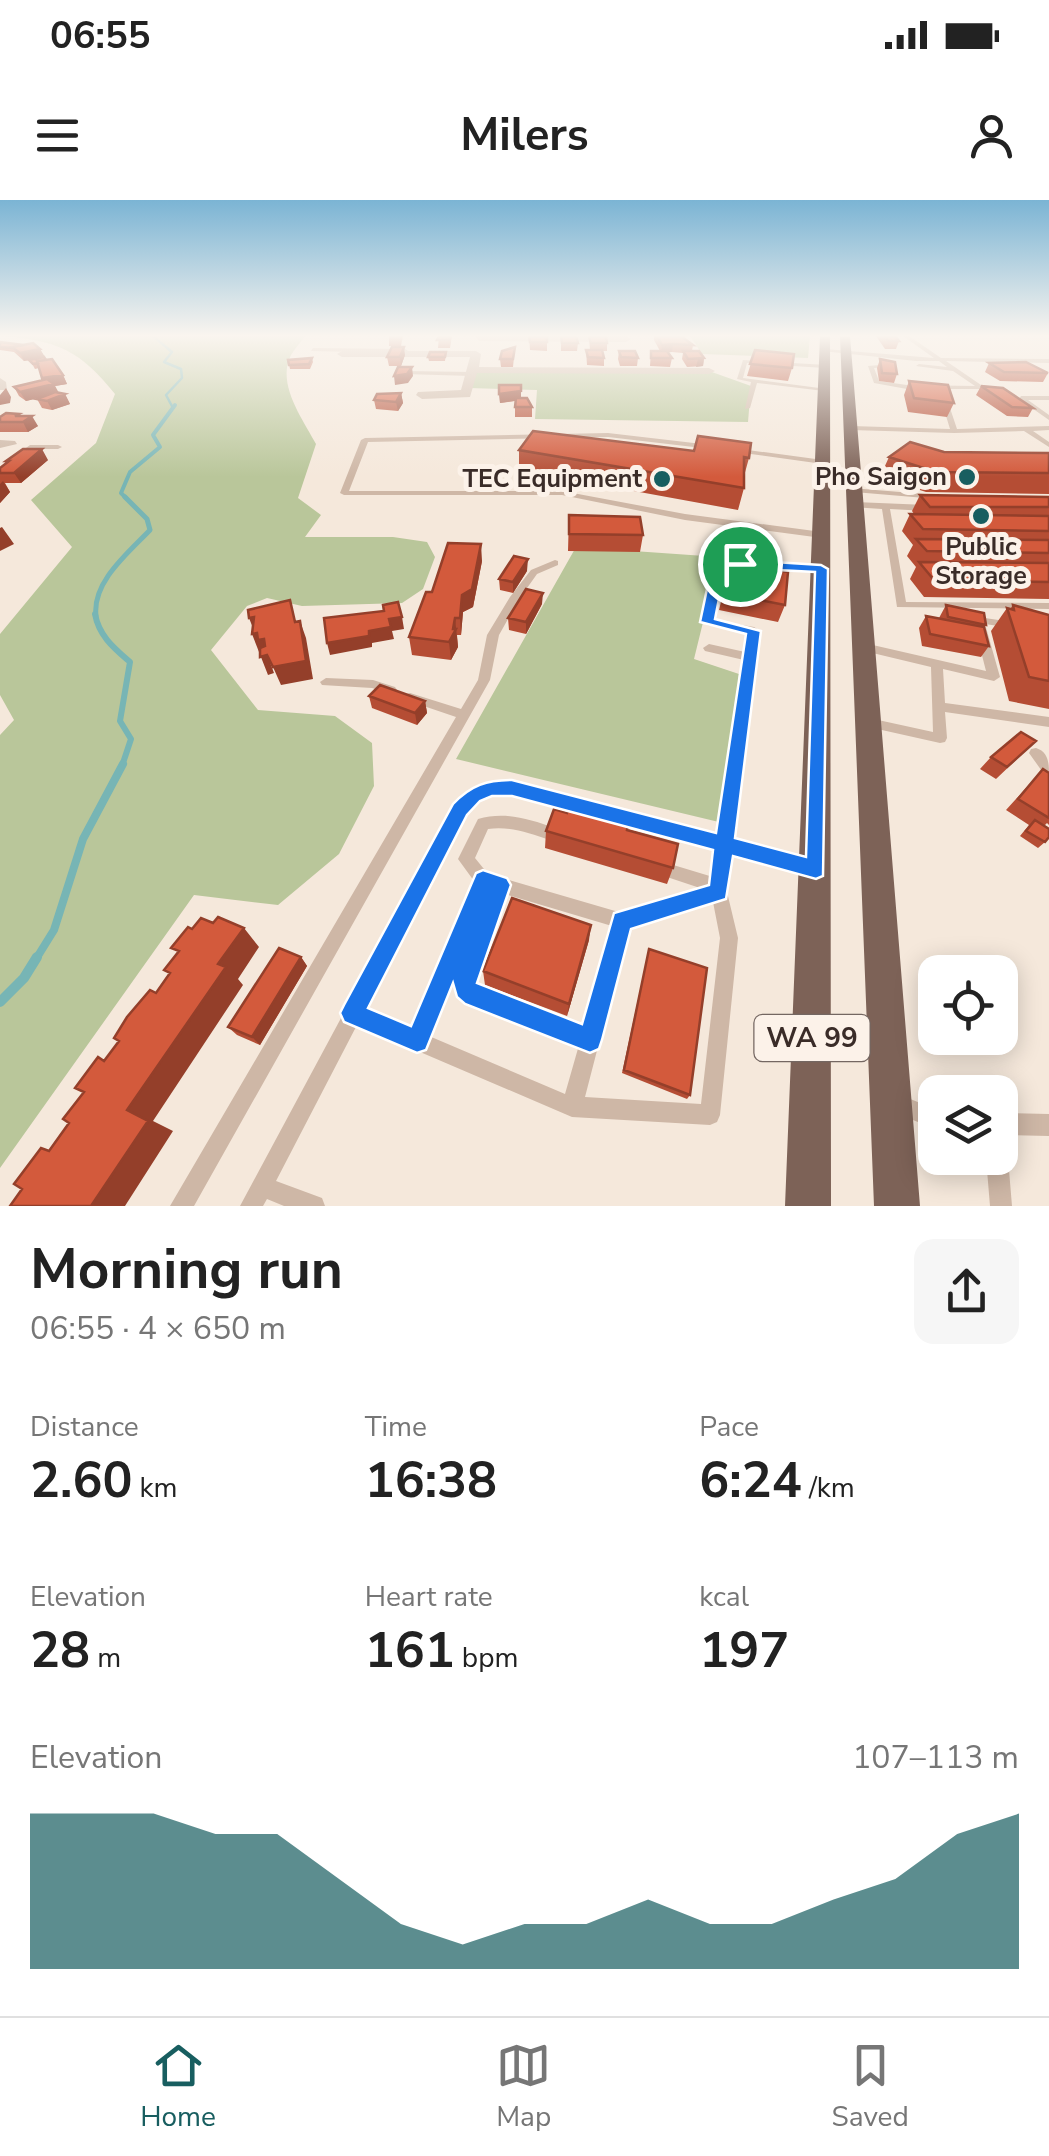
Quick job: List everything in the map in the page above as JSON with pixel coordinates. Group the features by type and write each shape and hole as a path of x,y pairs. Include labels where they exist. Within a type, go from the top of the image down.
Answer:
{"main road":[{"name":"WA 99","path":"808,1206 825,383"},
{"name":"WA 99","path":"839,383 851,428 897,1206"}],"street":[{"path":"422,395 466,394 469,383"}],"lane":[{"path":"747,408 754,383"},
{"path":"778,383 824,389"},
{"path":"878,383 917,388 982,388 975,383"},
{"path":"938,388 954,431"},
{"path":"1049,398 1021,398 1049,418"},
{"path":"851,428 1049,428"},
{"path":"1026,429 1049,445"},
{"path":"889,431 900,441"},
{"path":"822,535 562,494 344,493 365,440 608,435 823,462"},
{"path":"0,470 33,447 58,447"},
{"path":"854,497 946,503 886,508 854,497"},
{"path":"886,508 901,605 1049,606"},
{"path":"889,527 907,527"},
{"path":"893,551 912,551"},
{"path":"181,1206 484,680 493,635 500,622 534,572 555,562"},
{"path":"352,1013 572,1107 710,1115 729,938 719,890 754,631 708,622 718,570 740,564 821,569"},
{"path":"896,574 915,574"},
{"path":"864,647 994,677 978,620 1016,626 1032,623"},
{"path":"709,648 750,657"},
{"path":"868,723 940,738 937,664"},
{"path":"326,682 373,684 464,715"},
{"path":"939,707 1049,722"},
{"path":"1036,753 1049,770"},
{"path":"314,1206 256,1196 460,810 473,795 491,788 512,788 816,869"},
{"path":"550,834 495,820 483,824 466,860 492,882 622,921 719,890"},
{"path":"670,871 719,890"},
{"path":"492,882 464,978 466,989 473,996 590,1040"},
{"path":"417,1041 492,882"},
{"path":"572,1107 622,921"},
{"path":"891,1101 918,1112"},
{"path":"1018,1124 1049,1125"},
{"path":"998,1175 1001,1206"}],"green space":[{"path":"105,383 288,383 316,444 298,498 321,515 305,537 393,537 427,542 435,557 423,589 402,603 302,606 267,598 247,606 211,650 258,710 335,716 372,743 374,786 339,854 278,905 194,895 0,1168 0,735 14,720 0,695 0,634 72,547 31,500 96,443 115,394"},
{"path":"470,383 751,386 748,422 535,419 537,390 469,388"},
{"path":"576,547 719,557 694,659 739,674 723,823 456,759"}],"building":[{"path":"31,383 54,384 20,392 14,387"},
{"path":"910,383 948,385 954,403 914,398"},
{"path":"499,385 521,385 521,391 499,394"},
{"path":"981,386 1003,388 1033,408 1012,407"},
{"path":"55,392 65,394 47,401 37,399"},
{"path":"401,393 396,402 374,400 377,394"},
{"path":"516,398 527,398 532,407 515,407"},
{"path":"6,413 32,416 23,422 0,422"},
{"path":"533,431 694,451 698,436 751,443 749,458 744,457 744,488 519,450"},
{"path":"910,442 944,452 1049,453 1049,473 936,472 889,457"},
{"path":"23,449 42,449 14,473 0,473 6,461"},
{"path":"920,495 1049,497 1049,507 930,507"},
{"path":"910,514 1049,516 1049,531 923,529"},
{"path":"569,515 640,517 643,535 569,534"},
{"path":"916,539 1049,540 1049,553 927,551"},
{"path":"448,543 481,544 472,589 462,595 460,618 455,618 456,629 449,642 409,637 426,592 432,592"},
{"path":"514,556 528,559 513,582 499,579"},
{"path":"731,561 788,572 785,605 724,593"},
{"path":"919,562 1049,563 1049,582 934,580"},
{"path":"526,589 543,593 526,622 508,618"},
{"path":"290,600 295,622 300,621 306,661 273,667 267,655 260,657 264,639 258,640 257,633 252,634 254,617 249,618 248,610"},
{"path":"398,602 402,617 389,619 391,627 369,631 369,636 327,643 324,618 384,611 383,605"},
{"path":"946,605 984,613 986,625 948,617"},
{"path":"1013,605 1049,615 1049,681 1029,677 1007,608 1014,610"},
{"path":"926,616 984,627 989,646 930,634"},
{"path":"380,685 425,701 415,713 369,696"},
{"path":"1021,732 1036,741 1007,767 991,757"},
{"path":"1043,769 1049,773 1049,818 1018,799"},
{"path":"570,804 629,821 627,830 678,844 673,868 546,831 554,809 567,813"},
{"path":"1035,820 1049,829 1045,842 1026,831"},
{"path":"512,898 591,925 569,1004 483,971"},
{"path":"218,917 244,928 218,964 226,967 127,1110 148,1121 91,1206 10,1206 22,1189 14,1184 41,1148 49,1151 69,1123 63,1119 84,1092 75,1088 98,1057 104,1061 119,1041 114,1038 127,1017 150,990 156,993 170,973 164,970 179,951 171,948 201,918 213,923"},
{"path":"279,948 301,957 252,1037 228,1027"},
{"path":"649,949 707,968 690,1095 624,1070"}],"waterway":[{"path":"173,408 166,395 177,383"},
{"path":"96,616 96,603 106,580 150,530 147,519 121,493 130,472 160,447 153,435 173,408"},
{"path":"95,614 104,635 130,662 120,721 131,739 122,766"},
{"path":"36,959 54,930 83,839 122,766"},
{"path":"0,1002 24,978 37,957"}],"place":[{"name":"Pho Saigon","path":"967,477"},
{"name":"TEC Equipment","path":"662,479"},
{"name":"Public Storage","path":"981,516"}],"route":[{"path":"740,564 718,570 708,622 754,631 724,844 512,788 491,788 473,795 460,810 352,1013 417,1041 483,880 500,885 464,978 466,989 473,996 590,1040 622,921 719,892 724,844 816,869 821,569 740,564"}]}
